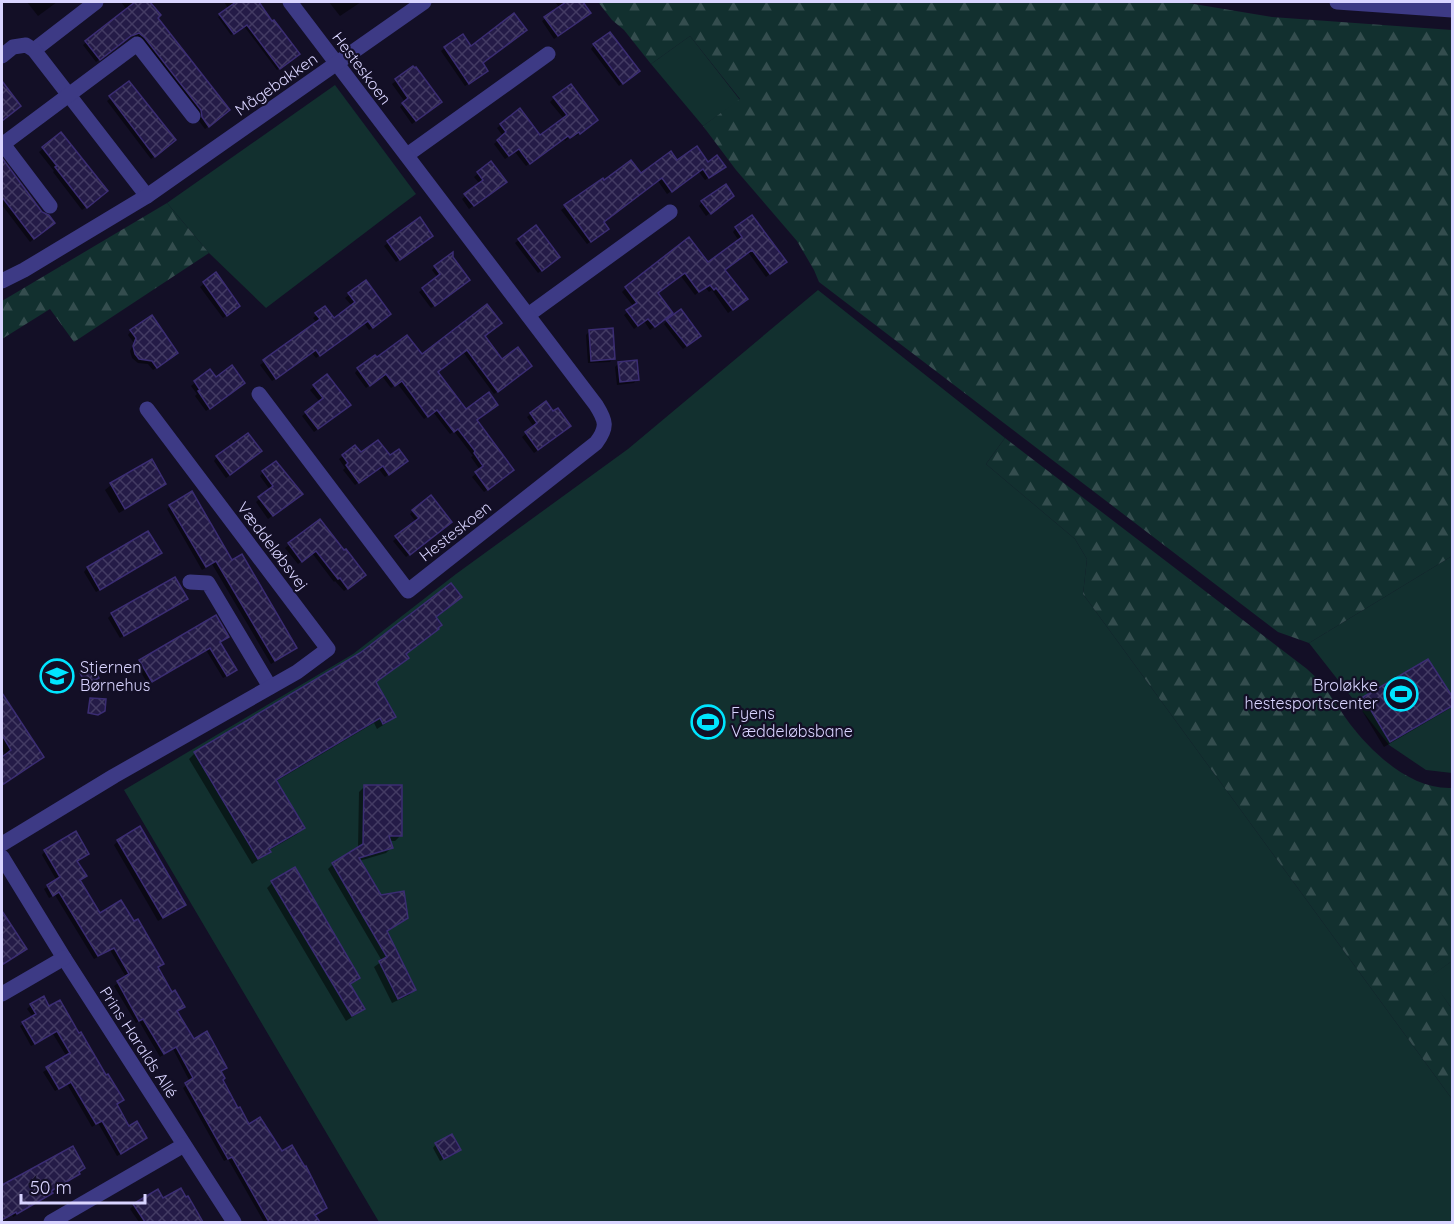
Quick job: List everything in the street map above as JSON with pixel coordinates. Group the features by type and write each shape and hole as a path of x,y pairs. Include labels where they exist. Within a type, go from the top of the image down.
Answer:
{"street":[{"path":"34,50 78,7 96,2"},
{"name":"Hesteskoen","path":"259,394 408,591 596,443 603,434 605,425 603,415 596,405 290,2"},
{"name":"Mågebakken","path":"2,283 147,196 424,2"},
{"path":"1337,2 1452,10"},
{"path":"50,206 3,144 137,44 193,116"},
{"path":"2,56 14,47 26,45 34,50 147,196"},
{"path":"406,155 548,54"},
{"path":"528,315 670,212"},
{"name":"Væddeløbsvej","path":"2,844 297,672 328,649 147,409"},
{"path":"190,582 208,583 270,687"},
{"name":"Prins Haralds Allé","path":"2,856 64,958 234,1222"},
{"path":"2,994 64,958"},
{"path":"51,1222 184,1145"}],"green space":[{"path":"598,2 1182,2 1272,17 1452,30 1452,556 1309,643 1278,632 819,282 797,241 736,170 703,126 740,99 690,36 651,64"},
{"path":"690,36 740,100 703,126 651,64"},
{"path":"335,85 416,194 266,308 209,253 167,203"},
{"path":"167,203 209,253 74,342 50,309 2,339 2,301"},
{"name":"Fyens Væddeløbsbane","path":"818,290 1005,438 986,464 1075,539 1087,559 1083,594 1452,1099 1452,1222 379,1222 124,790 353,654 456,574 628,449"},
{"path":"1005,438 1307,669 1359,735 1382,758 1408,777 1422,783 1452,788 1452,961 1430,977 1452,1009 1452,1099 1083,594 1087,559 1075,539 986,464"},
{"name":"Broløkke hestesportscenter","path":"1452,556 1452,773 1426,770 1389,745 1309,643"},
{"path":"1452,961 1452,1009 1429,977"}],"building":[{"path":"135,2 150,2 161,15 158,18 230,110 209,127 202,117 201,110 139,33 131,36 100,60 85,41"},
{"path":"236,2 259,2 300,54 280,69 247,25 234,34 219,14"},
{"path":"566,2 583,2 591,13 558,36 544,17"},
{"path":"514,13 527,30 483,63 488,71 469,84 444,47 463,34 471,46"},
{"path":"610,32 640,71 623,84 593,44"},
{"path":"413,66 442,102 416,121 402,103 408,98 395,79"},
{"path":"2,81 21,106 2,121"},
{"path":"129,81 176,140 155,157 109,96"},
{"path":"571,84 598,120 580,134 579,132 570,138 568,136 530,164 519,149 509,156 497,140 506,132 500,124 520,108 540,135 567,115 553,97"},
{"path":"61,132 108,191 87,208 42,147"},
{"path":"697,146 708,162 717,155 726,167 709,178 703,169 672,192 662,178 604,222 609,229 591,242 564,205 631,160 641,173 671,151 677,160"},
{"path":"2,158 42,212 49,215 55,223 34,239 2,197"},
{"path":"491,161 507,182 474,206 464,194 483,180 477,172"},
{"path":"726,184 734,196 711,214 701,201"},
{"path":"752,215 787,262 770,274 752,250 725,270 748,299 733,310 716,288 714,290 710,285 699,292 685,273 658,293 673,313 655,327 648,319 638,326 626,310 637,303 625,287 689,237 708,262 742,237 735,227"},
{"path":"420,217 433,236 400,260 387,241"},
{"path":"536,225 560,257 542,271 518,239"},
{"path":"453,252 453,257 470,280 435,306 422,288 440,274 434,266"},
{"path":"216,272 240,306 227,316 203,282"},
{"path":"366,280 391,314 373,328 368,321 320,356 316,350 276,379 263,360 320,319 315,313 325,306 334,318 355,302 348,293"},
{"path":"487,304 502,323 485,336 502,359 518,347 532,366 498,392 467,350 438,372 466,409 489,392 498,405 477,420 514,470 488,490 475,472 483,466 458,429 454,432 437,410 428,417 402,381 395,386 386,374 370,386 357,368 375,355 377,357 407,335 422,354"},
{"path":"681,309 701,336 687,346 666,320"},
{"path":"152,315 178,353 157,368 152,361 139,359 135,354 133,346 136,338 130,330"},
{"path":"613,328 615,359 591,361 589,330"},
{"path":"637,360 639,380 620,382 618,362"},
{"path":"232,365 245,383 210,409 194,381 210,369 216,377"},
{"path":"327,374 351,405 318,429 305,412 323,398 313,385"},
{"path":"546,401 553,411 558,408 571,426 538,450 525,432 537,423 530,413"},
{"path":"248,433 262,451 230,475 216,456"},
{"path":"378,440 390,455 399,449 408,461 389,475 383,466 359,483 342,455 355,445 361,452"},
{"path":"152,459 166,484 125,509 110,483"},
{"path":"276,461 303,494 273,516 258,497 273,486 262,471"},
{"path":"192,491 232,560 242,554 297,648 275,661 216,561 206,567 169,505"},
{"path":"431,495 452,522 410,555 395,536 419,518 412,510"},
{"path":"320,519 366,575 348,589 316,551 302,562 288,543"},
{"path":"148,531 162,553 100,590 87,567"},
{"path":"175,577 188,599 124,636 111,613"},
{"path":"451,583 462,597 436,617 442,625 439,629 406,654 409,658 376,682 396,717 383,724 380,718 276,780 305,828 269,849 271,852 258,859 194,752 360,653"},
{"path":"216,615 229,637 220,642 237,670 227,676 210,648 152,682 139,660"},
{"path":"1428,659 1452,696 1452,706 1390,742 1363,697"},
{"path":"92,665 99,678 86,685 80,673"},
{"path":"2,693 44,757 2,785 2,757 11,750 2,735"},
{"path":"90,698 106,699 105,711 98,715 88,713"},
{"path":"364,785 402,785 402,836 389,836 393,848 359,858 381,895 404,891 408,918 387,931 416,990 398,999 379,961 387,957 332,863 363,844"},
{"path":"140,826 186,905 163,918 117,840"},
{"path":"76,831 89,854 77,861 87,876 80,880 100,913 121,900 134,921 138,919 164,964 158,967 172,992 175,990 185,1007 177,1011 194,1039 207,1031 227,1068 221,1071 225,1078 223,1080 238,1108 240,1107 249,1124 260,1117 282,1151 292,1145 306,1166 327,1208 315,1215 320,1222 269,1222 232,1157 228,1159 185,1083 193,1078 176,1047 164,1054 143,1019 139,1021 117,981 129,974 114,948 98,956 59,892 53,896 47,885 60,877 44,850"},
{"path":"295,867 360,978 350,984 365,1009 352,1016 271,881"},
{"path":"2,911 27,949 2,965"},
{"path":"44,996 49,1006 60,1000 124,1100 117,1104 129,1126 137,1121 147,1138 121,1154 102,1121 96,1124 71,1082 59,1089 46,1067 70,1053 57,1031 35,1044 22,1022 36,1014 30,1004"},
{"path":"452,1134 461,1150 444,1159 435,1143"},
{"path":"73,1146 85,1168 79,1172 80,1174 51,1191 53,1193 2,1220 2,1185"},
{"path":"181,1188 203,1222 145,1222 133,1204 158,1189 163,1198"}],"place":[{"name":"Stjernen Børnehus","path":"57,676"},
{"name":"Broløkke hestesportscenter","path":"1401,694"},
{"name":"Fyens Væddeløbsbane","path":"708,722"}]}
